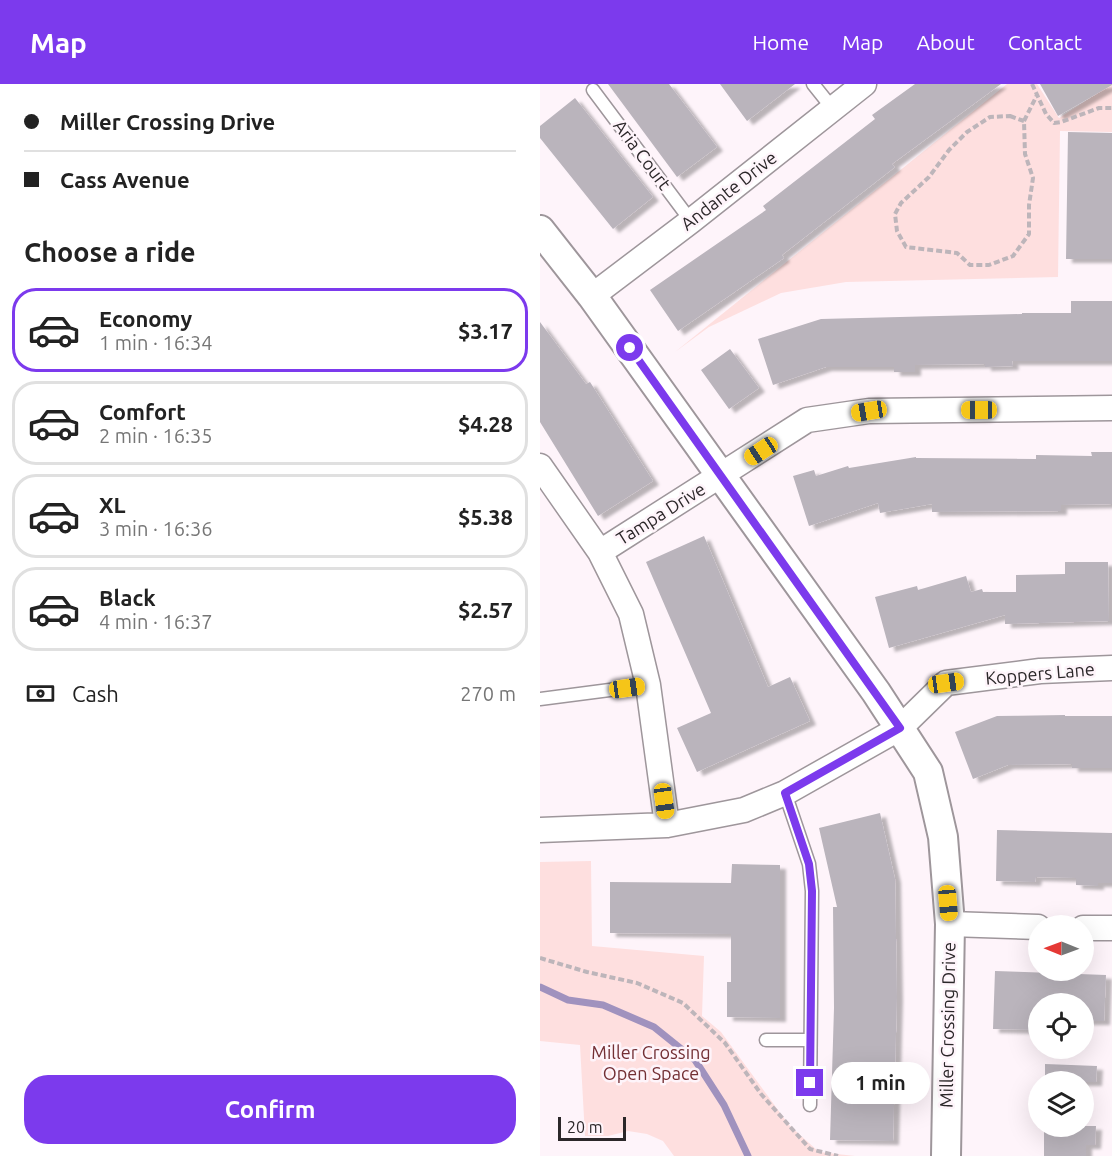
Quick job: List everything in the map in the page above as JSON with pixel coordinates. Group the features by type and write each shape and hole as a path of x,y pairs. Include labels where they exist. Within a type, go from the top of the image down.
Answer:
{"street":[{"name":"Andante Drive","path":"592,296 864,84"},
{"name":"Miller Crossing Drive","path":"540,230 592,296 900,728 928,772 944,837 950,924 946,1156"},
{"name":"Tampa Drive","path":"600,552 721,477 807,420 869,411 1112,408"},
{"path":"540,467 600,552 631,614 648,685 667,825"},
{"name":"Koppers Lane","path":"540,830 667,825 744,810 785,793 900,728 946,683 1040,671 1112,668"},
{"path":"950,924 1028,927"},
{"path":"1094,928 1112,928"}],"lane":[{"path":"813,84 833,109"},
{"name":"Aria Court","path":"593,90 691,221"},
{"path":"540,699 648,685"},
{"path":"785,793 809,864 812,891 810,1105"},
{"path":"766,1040 810,1040"}],"path":[{"path":"1032,84 1046,114 1054,123 1099,108 1112,108"},
{"path":"1024,121 1010,116 990,117 967,132 955,144 929,177 901,203 895,214 897,231 906,247 957,253 970,265 989,265 1012,256 1029,234 1029,205 1033,178 1025,154 1024,121 1037,95"},
{"path":"540,958 587,972 637,983 682,1003 725,1043 761,1094 810,1149 838,1156"}],"green space":[{"path":"1007,84 1037,84 1059,118 1112,84 1112,132 1060,131 1058,277 846,282 781,293 709,327 675,352"},
{"name":"Miller Crossing Open Space","path":"591,861 592,946 704,956 702,1016 721,1032 789,1125 819,1152 855,1156 674,1156 663,1141 647,1134 628,1131 608,1136 585,1136 580,1045 540,1041 540,862"}],"building":[{"path":"608,84 669,84 717,147 677,177"},
{"path":"720,84 795,84 747,121"},
{"path":"915,84 1001,84 892,164 895,167 782,255 784,258 678,331 650,290 766,210 763,206 875,119 872,115"},
{"path":"1040,84 1112,84 1112,85 1058,116"},
{"path":"575,98 653,197 613,229 540,138 540,126"},
{"path":"1068,132 1112,133 1112,259 1066,259"},
{"path":"1071,301 1112,301 1112,361 1012,361 1013,366 985,367 985,364 915,365 915,372 894,372 894,367 826,367 773,385 758,339 821,319 1071,313"},
{"path":"540,322 586,384 590,382 653,481 598,516 540,422"},
{"path":"730,349 759,388 729,409 701,370"},
{"path":"1091,452 1112,452 1112,504 1061,505 1061,511 932,512 932,504 880,513 878,503 809,526 793,476 814,470 816,476 848,466 849,468 916,457 1036,459 1036,455 1092,456"},
{"path":"704,536 768,687 790,677 810,721 697,772 677,728 711,713 646,562"},
{"path":"1065,562 1108,562 1109,621 1005,624 1005,615 889,648 875,597 917,586 918,590 966,576 971,592 982,589 983,592 1016,592 1016,575 1065,574"},
{"path":"997,716 1112,716 1112,768 1072,768 1072,764 1008,765 973,779 955,732"},
{"path":"880,813 895,879 897,997 893,1141 830,1140 834,1008 833,907 837,907 819,828"},
{"path":"997,830 1112,833 1112,883 1098,883 1098,886 1076,885 1076,878 1036,877 1035,882 996,881"},
{"path":"732,864 780,865 780,1018 727,1017 727,982 731,982 731,934 610,933 610,882 731,883"},
{"path":"995,971 1028,972 1028,981 1094,981 1094,975 1106,975 1104,1021 1094,1021 1094,993 1028,993 1028,1030 993,1029"},
{"path":"1045,1064 1097,1066 1096,1082 1094,1082 1094,1071 1045,1071"},
{"path":"1094,1126 1096,1126 1095,1145 1086,1145 1086,1156 1044,1156 1044,1137 1094,1137"}],"waterway":[{"path":"540,987 568,1000 603,1005 654,1027 695,1060 724,1105 748,1156"}],"route":[{"path":"630,348 900,728 785,793 809,864 812,891 810,1083"}]}
